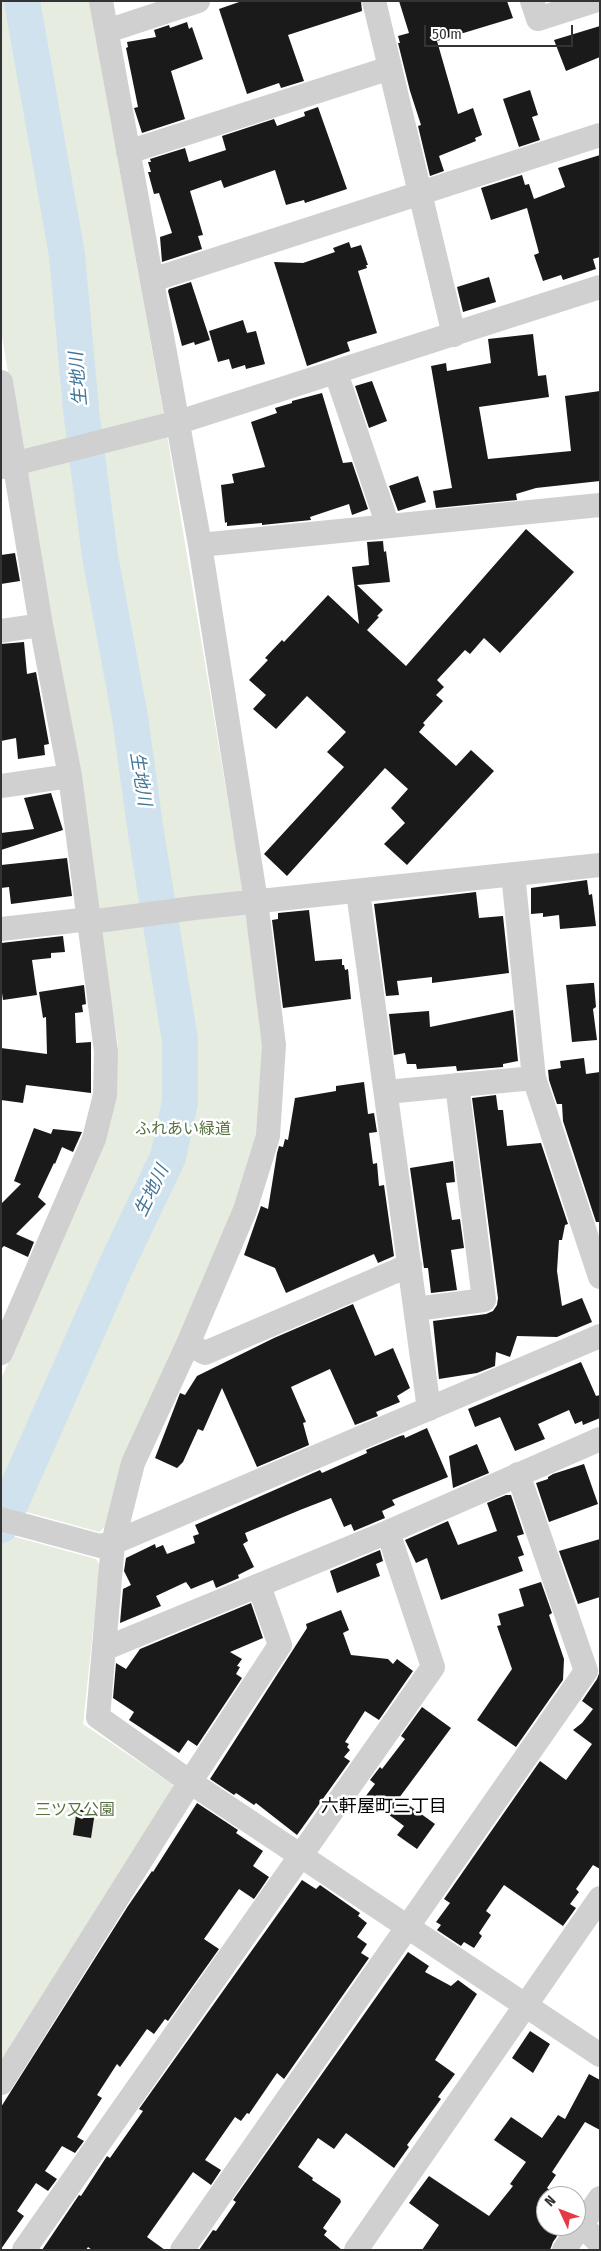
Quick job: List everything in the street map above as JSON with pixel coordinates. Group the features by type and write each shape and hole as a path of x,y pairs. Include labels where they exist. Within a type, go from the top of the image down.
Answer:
{"street":[{"path":"101,1 152,280 173,424 200,545 256,901 274,1045 268,1136 245,1210 188,1344 133,1463 107,1545 104,1648 98,1717 190,1782 600,2055"},
{"path":"107,31 198,1"},
{"path":"374,1 454,335"},
{"path":"532,1 538,19 594,1"},
{"path":"128,152 390,68"},
{"path":"152,280 600,135"},
{"path":"14,464 173,424 600,287"},
{"path":"336,373 388,526"},
{"path":"1,382 41,626 70,776 106,1050 104,1095 94,1138 1,1352"},
{"path":"200,545 600,505"},
{"path":"1,631 41,626"},
{"path":"1,786 70,776"},
{"path":"1,929 600,865"},
{"path":"513,874 534,1078 600,1277"},
{"path":"358,892 429,1409"},
{"path":"386,1092 534,1078"},
{"path":"416,1309 484,1300 457,1085"},
{"path":"188,1344 205,1354 410,1265"},
{"path":"1,1519 107,1545 600,1336"},
{"path":"104,1648 388,1532 600,1439"},
{"path":"182,2250 408,1927 593,1669 518,1474"},
{"path":"24,2250 433,1666 388,1532"},
{"path":"1,2083 190,1782 280,1645 259,1586"},
{"path":"356,2250 524,2005 600,1898"},
{"path":"586,2220 600,2198"},
{"path":"586,2230 600,2243"},
{"path":"564,2250 574,2236"}],"green space":[{"name":"ふれあい緑道","path":"1,1 89,1 162,405 266,1030 256,1145 240,1199 105,1527 99,1532 1,1505 1,1379 101,1153 115,1093 118,1044 1,330"},
{"name":"三ツ又公園","path":"1,1533 96,1559 100,1565 83,1724 172,1784 174,1792 1,2063"}],"building":[{"path":"242,1 361,1 362,11 288,35 304,81 281,88 279,83 247,94 219,9"},
{"path":"399,1 507,1 513,18 437,41 458,114 473,108 482,135 475,138 476,141 439,156 444,171 430,176 418,126 421,125 398,43 400,43 398,36 409,33"},
{"path":"187,22 189,29 192,27 203,59 171,71 185,119 142,133 134,108 138,107 126,48 128,47 127,42 156,37 154,30 169,25 170,28"},
{"path":"600,26 600,57 566,71 554,40"},
{"path":"530,90 538,115 532,117 540,140 519,147 503,99"},
{"path":"318,107 347,189 305,203 304,200 286,205 275,170 224,188 221,180 190,191 203,235 198,236 202,249 162,262 160,237 172,233 159,193 154,194 148,172 151,172 148,162 151,162 150,159 185,148 189,162 226,150 222,136 274,119 277,126 305,116 304,112"},
{"path":"600,155 600,257 593,259 596,269 563,280 561,275 543,281 534,255 539,253 527,208 491,220 481,188 522,175 525,185 529,184 534,199 565,187 558,168"},
{"path":"349,242 351,248 361,245 368,265 366,265 367,268 358,271 377,333 347,342 350,351 307,366 274,262 303,263 335,252 333,248"},
{"path":"489,277 496,302 463,312 457,287"},
{"path":"191,282 210,340 195,345 194,342 182,346 168,291"},
{"path":"243,320 247,333 256,331 265,364 246,369 245,365 232,369 229,359 218,362 209,331"},
{"path":"533,334 538,376 546,375 549,397 479,407 488,459 571,451 565,396 600,391 600,481 536,488 516,494 517,500 436,508 433,491 452,488 431,366 446,363 447,371 491,363 488,339"},
{"path":"372,381 387,421 369,428 355,386"},
{"path":"322,393 343,463 352,462 368,509 352,515 349,504 310,517 311,520 227,526 227,522 225,523 221,485 234,483 232,474 265,467 251,422 277,413 275,408 292,403 292,401"},
{"path":"418,476 426,502 398,511 389,486"},
{"path":"526,529 574,572 500,653 484,638 470,654 465,650 437,680 444,687 436,695 443,701 423,723 425,725 419,732 456,766 471,750 494,771 407,865 384,844 405,823 391,808 408,789 385,768 287,876 264,854 344,767 327,752 346,732 307,696 276,729 253,709 266,695 249,680 268,660 265,658 282,640 284,642 328,595 359,624 352,567 369,565 367,542 383,541 390,582 357,585 383,610 367,630 406,666"},
{"path":"15,553 20,581 1,584 1,555"},
{"path":"24,642 27,674 36,672 49,744 44,745 45,755 18,759 16,738 1,741 1,644"},
{"path":"51,793 63,830 1,850 1,833 34,829 24,798"},
{"path":"67,858 72,896 11,904 9,887 1,888 1,865"},
{"path":"587,880 589,895 592,894 596,926 560,929 559,915 543,917 543,913 531,914 531,888"},
{"path":"476,892 479,918 503,916 509,973 432,983 432,977 397,981 399,995 386,996 374,904"},
{"path":"309,910 315,961 342,959 342,965 344,965 345,970 348,969 351,999 283,1008 272,920 278,919 278,913"},
{"path":"63,936 65,952 51,953 51,958 32,960 37,995 3,1000 1,986 1,943"},
{"path":"594,983 596,1007 593,1009 597,1040 572,1042 566,985"},
{"path":"84,985 86,1004 82,1005 83,1012 75,1013 76,1043 91,1042 91,1093 26,1085 23,1103 1,1100 1,1048 47,1054 46,1017 43,1018 39,992"},
{"path":"513,1010 518,1061 503,1064 503,1067 457,1071 456,1066 417,1069 416,1064 407,1064 405,1053 394,1055 389,1014 429,1011 430,1027"},
{"path":"584,1058 586,1074 600,1072 600,1222 596,1222 563,1121 562,1104 557,1104 549,1080 548,1070 561,1068 560,1061"},
{"path":"364,1082 368,1114 374,1113 377,1132 369,1133 373,1164 377,1163 379,1186 384,1185 394,1256 378,1263 374,1254 286,1293 275,1268 244,1255 261,1206 268,1209 277,1153 279,1146 283,1147 285,1139 288,1140 295,1098 336,1091 336,1086"},
{"path":"496,1095 498,1110 503,1110 507,1146 541,1143 568,1224 565,1225 562,1240 559,1240 557,1271 562,1306 582,1298 592,1322 557,1337 517,1336 510,1357 496,1352 495,1366 477,1373 439,1379 433,1321 486,1314 493,1311 497,1305 498,1298 472,1098"},
{"path":"34,1128 51,1134 53,1129 82,1132 73,1152 62,1147 54,1163 38,1197 46,1204 16,1234 34,1242 28,1257 4,1246 1,1249 1,1204 21,1184 14,1181"},
{"path":"453,1161 455,1182 446,1183 452,1220 460,1219 464,1248 451,1250 457,1290 431,1293 428,1268 424,1268 410,1168"},
{"path":"353,1304 375,1356 393,1348 410,1388 397,1396 400,1402 376,1412 378,1416 355,1425 330,1369 291,1387 306,1422 303,1423 309,1445 257,1467 222,1388 203,1431 198,1429 183,1462 177,1468 155,1458 180,1393 185,1395 197,1376 274,1338"},
{"path":"581,1362 596,1396 600,1395 600,1418 583,1425 582,1421 575,1424 569,1410 538,1424 545,1439 515,1451 500,1417 475,1427 468,1409"},
{"path":"427,1428 448,1477 392,1500 395,1505 382,1511 385,1518 354,1531 351,1524 344,1527 331,1498 300,1510 245,1533 248,1541 243,1544 254,1567 238,1575 239,1578 216,1588 213,1580 191,1589 186,1582 156,1596 161,1606 120,1623 123,1589 131,1585 124,1571 126,1558 155,1544 156,1548 163,1545 167,1554 195,1543 193,1536 199,1534 195,1525 320,1470 322,1473 367,1453 366,1450 400,1436 404,1435 405,1438"},
{"path":"477,1444 489,1473 453,1488 449,1456"},
{"path":"584,1464 598,1504 549,1522 536,1483 548,1479 553,1474"},
{"path":"506,1495 511,1495 524,1534 517,1536 524,1555 518,1557 523,1571 441,1600 427,1558 416,1563 405,1540 448,1521 458,1545 497,1531 487,1503"},
{"path":"600,1539 600,1597 578,1604 559,1551"},
{"path":"380,1550 383,1561 376,1564 380,1576 337,1593 330,1571"},
{"path":"541,1582 552,1613 549,1615 564,1659 563,1680 516,1747 477,1720 512,1669 497,1626 501,1625 498,1614 524,1606 519,1589"},
{"path":"251,1603 263,1638 230,1652 242,1659 237,1666 240,1667 236,1674 242,1678 197,1746 188,1740 179,1753 129,1720 134,1712 113,1698 116,1663 126,1669 140,1649"},
{"path":"341,1610 349,1630 343,1633 351,1655 388,1659 393,1664 397,1659 413,1671 379,1720 365,1711 345,1742 349,1744 347,1747 350,1750 344,1757 350,1761 297,1835 256,1803 254,1805 236,1793 234,1795 210,1779 307,1628 306,1624"},
{"path":"600,1671 600,1869 593,1865 576,1889 579,1892 570,1904 576,1908 563,1926 504,1885 486,1911 491,1915 479,1933 482,1936 474,1948 464,1942 461,1946 437,1930 441,1925 436,1922 450,1903 444,1899 540,1761 566,1780 592,1744 573,1730 582,1723 593,1709 582,1701 597,1679"},
{"path":"422,1707 451,1728 399,1798 435,1824 417,1849 397,1835 404,1826 365,1797 375,1784 370,1780 380,1767 382,1769 405,1739 401,1736"},
{"path":"197,1803 238,1830 236,1833 263,1851 253,1866 269,1877 254,1899 239,1889 204,1939 219,1949 168,2021 165,2019 154,2034 147,2029 120,2067 117,2064 97,2095 102,2098 77,2137 84,2141 75,2153 62,2146 45,2171 57,2179 48,2191 36,2183 17,2211 24,2216 1,2249 1,2107 128,1906 153,1872"},
{"path":"77,1809 95,1812 91,1838 73,1835"},
{"path":"302,1880 316,1889 320,1885 360,1913 358,1916 367,1923 357,1937 367,1944 361,1953 369,1958 284,2079 277,2073 249,2114 247,2113 241,2121 235,2117 205,2160 221,2170 211,2185 193,2172 147,2237 165,2250 92,2250 88,2247 86,2250 42,2250 107,2156 110,2158 143,2111 139,2109"},
{"path":"408,1952 429,1966 425,1972 451,1986 458,1980 477,1994 435,2060 455,2074 438,2097 441,2099 407,2145 409,2147 394,2168 346,2133 334,2149 318,2138 298,2167 313,2178 312,2180 340,2199 341,2202 323,2228 327,2231 324,2235 342,2250 199,2250 213,2230 216,2231 236,2202 233,2200"},
{"path":"530,2031 550,2044 533,2073 512,2058"},
{"path":"589,2074 600,2080 600,2130 585,2122 552,2172 556,2175 548,2186 536,2186 536,2236 557,2236 550,2250 422,2250 439,2225 409,2203 429,2176 489,2216 513,2186 510,2184 526,2162 494,2140 511,2117 542,2138 558,2115 565,2119"}],"waterway":[{"name":"生地川","path":"1,1525 116,1266 168,1157 180,1102 180,1040 146,833 130,717 100,556 81,410 67,255 22,1"}],"district":[{"name":"六軒屋町三丁目","path":"384,1807"}]}
